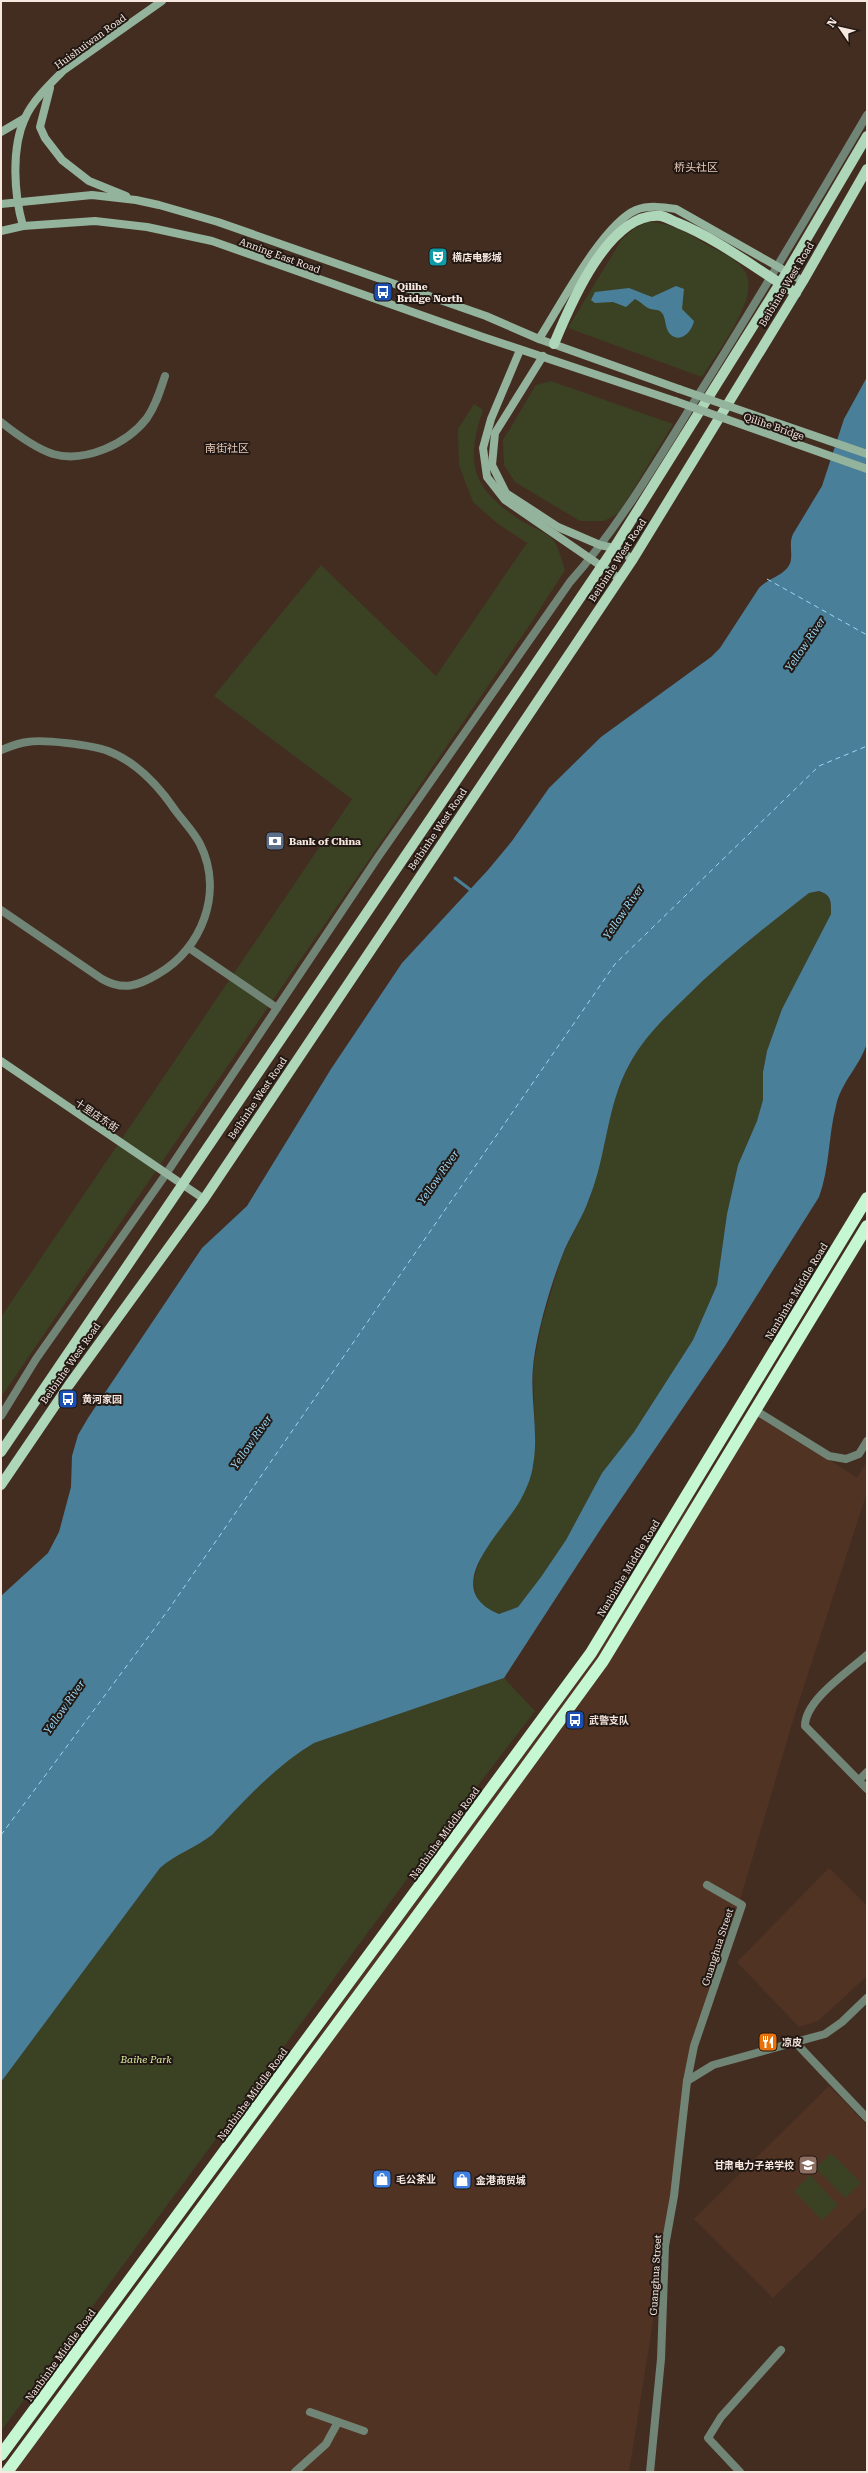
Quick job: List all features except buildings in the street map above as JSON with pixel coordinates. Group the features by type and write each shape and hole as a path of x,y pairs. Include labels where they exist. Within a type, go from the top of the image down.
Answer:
{"highway":[{"name":"Nanbinhe Middle Road","path":"1,2455 591,1653 867,1198"},
{"path":"7,2472 603,1661 867,1226"}],"main road":[{"name":"Huishuiwan Road","path":"22,226 16,201 16,151 25,118 51,84 64,70 162,1"},
{"name":"Huishuiwan Road","path":"51,84 40,127 45,138 62,160 88,181 136,200"},
{"name":"Huishuiwan Road","path":"1,132 25,118"},
{"name":"Beibinhe West Road","path":"1,1452 614,548 780,284 867,136"},
{"name":"Beibinhe West Road","path":"1,1486 69,1385 204,1199 620,579 796,293 867,170"},
{"path":"1,204 16,201 92,196 136,200"},
{"name":"Qilihe Bridge","path":"136,200 218,222 486,316 539,339 867,454"},
{"path":"539,339 605,235 619,220 637,209 655,206 676,209 803,280"},
{"path":"554,344 572,302 607,244 635,221 661,216 694,230 796,293"},
{"name":"Anning East Road","path":"1,231 22,226 33,227 95,221 147,227 212,242 520,350 543,356"},
{"path":"520,350 491,419 483,448 487,477 505,500 620,579"},
{"path":"543,356 495,434 492,465 506,493 558,527 600,546 614,548 633,559"},
{"name":"Qilihe Bridge","path":"543,356 867,469"},
{"name":"十里店东街","path":"1,1061 182,1186 204,1199"}],"street":[{"path":"1,1416 36,1359 166,1174 378,857 570,582 591,558 630,503 778,267 867,115"},
{"path":"1,422 26,440 53,454 72,456 92,454 130,435 146,419 158,399 165,376"},
{"path":"1,750 28,741 72,744 107,751 139,768 164,794 200,844 209,876 208,909 196,940 174,965 145,982 129,987 112,985 1,910"},
{"path":"188,948 277,1008"},
{"path":"755,1410 829,1456 846,1459 859,1454 867,1441"},
{"path":"867,1655 822,1695 805,1715 805,1726 867,1789"},
{"path":"858,1780 867,1772"},
{"name":"Guanghua Street","path":"650,2472 661,2359 665,2246 674,2196 687,2081 694,2046 742,1905 708,1886"},
{"path":"687,2081 713,2065 825,2034 842,2022 867,1998"},
{"path":"794,2042 867,2118"},
{"path":"740,2472 708,2438 721,2417 781,2350"},
{"path":"310,2412 364,2431"},
{"path":"295,2472 326,2444 338,2422"}],"shaded area":[{"path":"755,1410 857,1478 867,1461 867,1492 794,1717 697,2046 629,2472 15,2472"},
{"path":"829,1868 867,1906 867,1976 818,2021 799,2027 737,1962"},
{"name":"甘肃电力子弟学校","path":"829,2086 867,2125 867,2206 773,2298 694,2219"}],"green space":[{"path":"648,222 665,224 694,237 738,263 746,273 748,279 748,290 740,315 702,377 568,328 622,239 634,229"},
{"path":"551,381 673,424 619,513 604,521 580,521 515,482 504,465 503,440 536,385"},
{"path":"474,404 483,410 477,429 474,446 474,461 477,475 483,487 493,499 506,510 523,522 544,533 554,541 565,570 531,623 1,1397 1,1317 352,799 214,696 321,565 436,676 527,543 497,523 473,502 459,465 458,429"},
{"path":"819,891 829,897 831,903 831,914 782,1009 767,1051 763,1072 764,1100 757,1121 738,1165 727,1214 717,1285 693,1340 634,1432 602,1473 566,1540 541,1577 518,1607 499,1614 485,1608 477,1600 473,1581 483,1551 522,1497 535,1438 533,1366 542,1322 562,1256 590,1198 612,1104 628,1066 648,1034 704,979 761,930 809,893"},
{"name":"Baihe Park","path":"504,1678 535,1711 438,1837 1,2431 1,2082 160,1868 212,1835 260,1785 299,1752 314,1743"},
{"path":"831,2153 861,2183 845,2198 816,2168"},
{"path":"810,2175 838,2205 822,2220 794,2191"}],"water":[{"path":"676,286 684,289 682,309 694,321 688,333 678,338 674,337 668,331 664,316 660,311 649,309 635,299 626,307 613,302 595,303 591,300 595,292 629,288 652,297"},
{"name":"Yellow River","path":"867,377 867,1043 860,1059 838,1097 833,1118 823,1186 819,1197 725,1346 602,1527 504,1678 314,1743 299,1752 260,1785 212,1835 160,1868 1,2082 1,1596 48,1553 59,1532 71,1487 72,1456 78,1435 202,1248 247,1206 331,1069 402,963 488,870 512,841 549,788 601,737 711,657 720,648 759,588 787,568 791,559 791,543 793,534 822,486 844,419","holes":["819,891 829,897 831,914 782,1009 767,1051 763,1072 763,1100 757,1121 738,1165 727,1214 717,1285 693,1340 634,1432 602,1473 566,1540 541,1577 518,1607 499,1614 481,1603 474,1589 474,1574 481,1558 522,1497 530,1477 535,1453 532,1379 540,1326 548,1296 562,1256 586,1206 595,1182 611,1114 621,1081 634,1056 653,1030 713,972 809,893"]}],"waterway":[{"path":"455,878 472,891"}],"ferry route":[{"path":"767,579 867,635"},
{"path":"1,1835 169,1609 615,964 819,766 867,746"}],"place":[{"name":"横店电影城","path":"438,257"},
{"name":"Qilihe Bridge North","path":"383,292"},
{"name":"Bank of China","path":"275,841"},
{"name":"黄河家园","path":"68,1399"},
{"name":"武警支队","path":"575,1720"},
{"name":"凉皮","path":"768,2042"},
{"name":"甘肃电力子弟学校","path":"808,2165"},
{"name":"毛公茶业","path":"382,2179"},
{"name":"金港商贸城","path":"462,2180"}],"district":[{"name":"桥头社区","path":"696,167"},
{"name":"南街社区","path":"227,448"}]}
